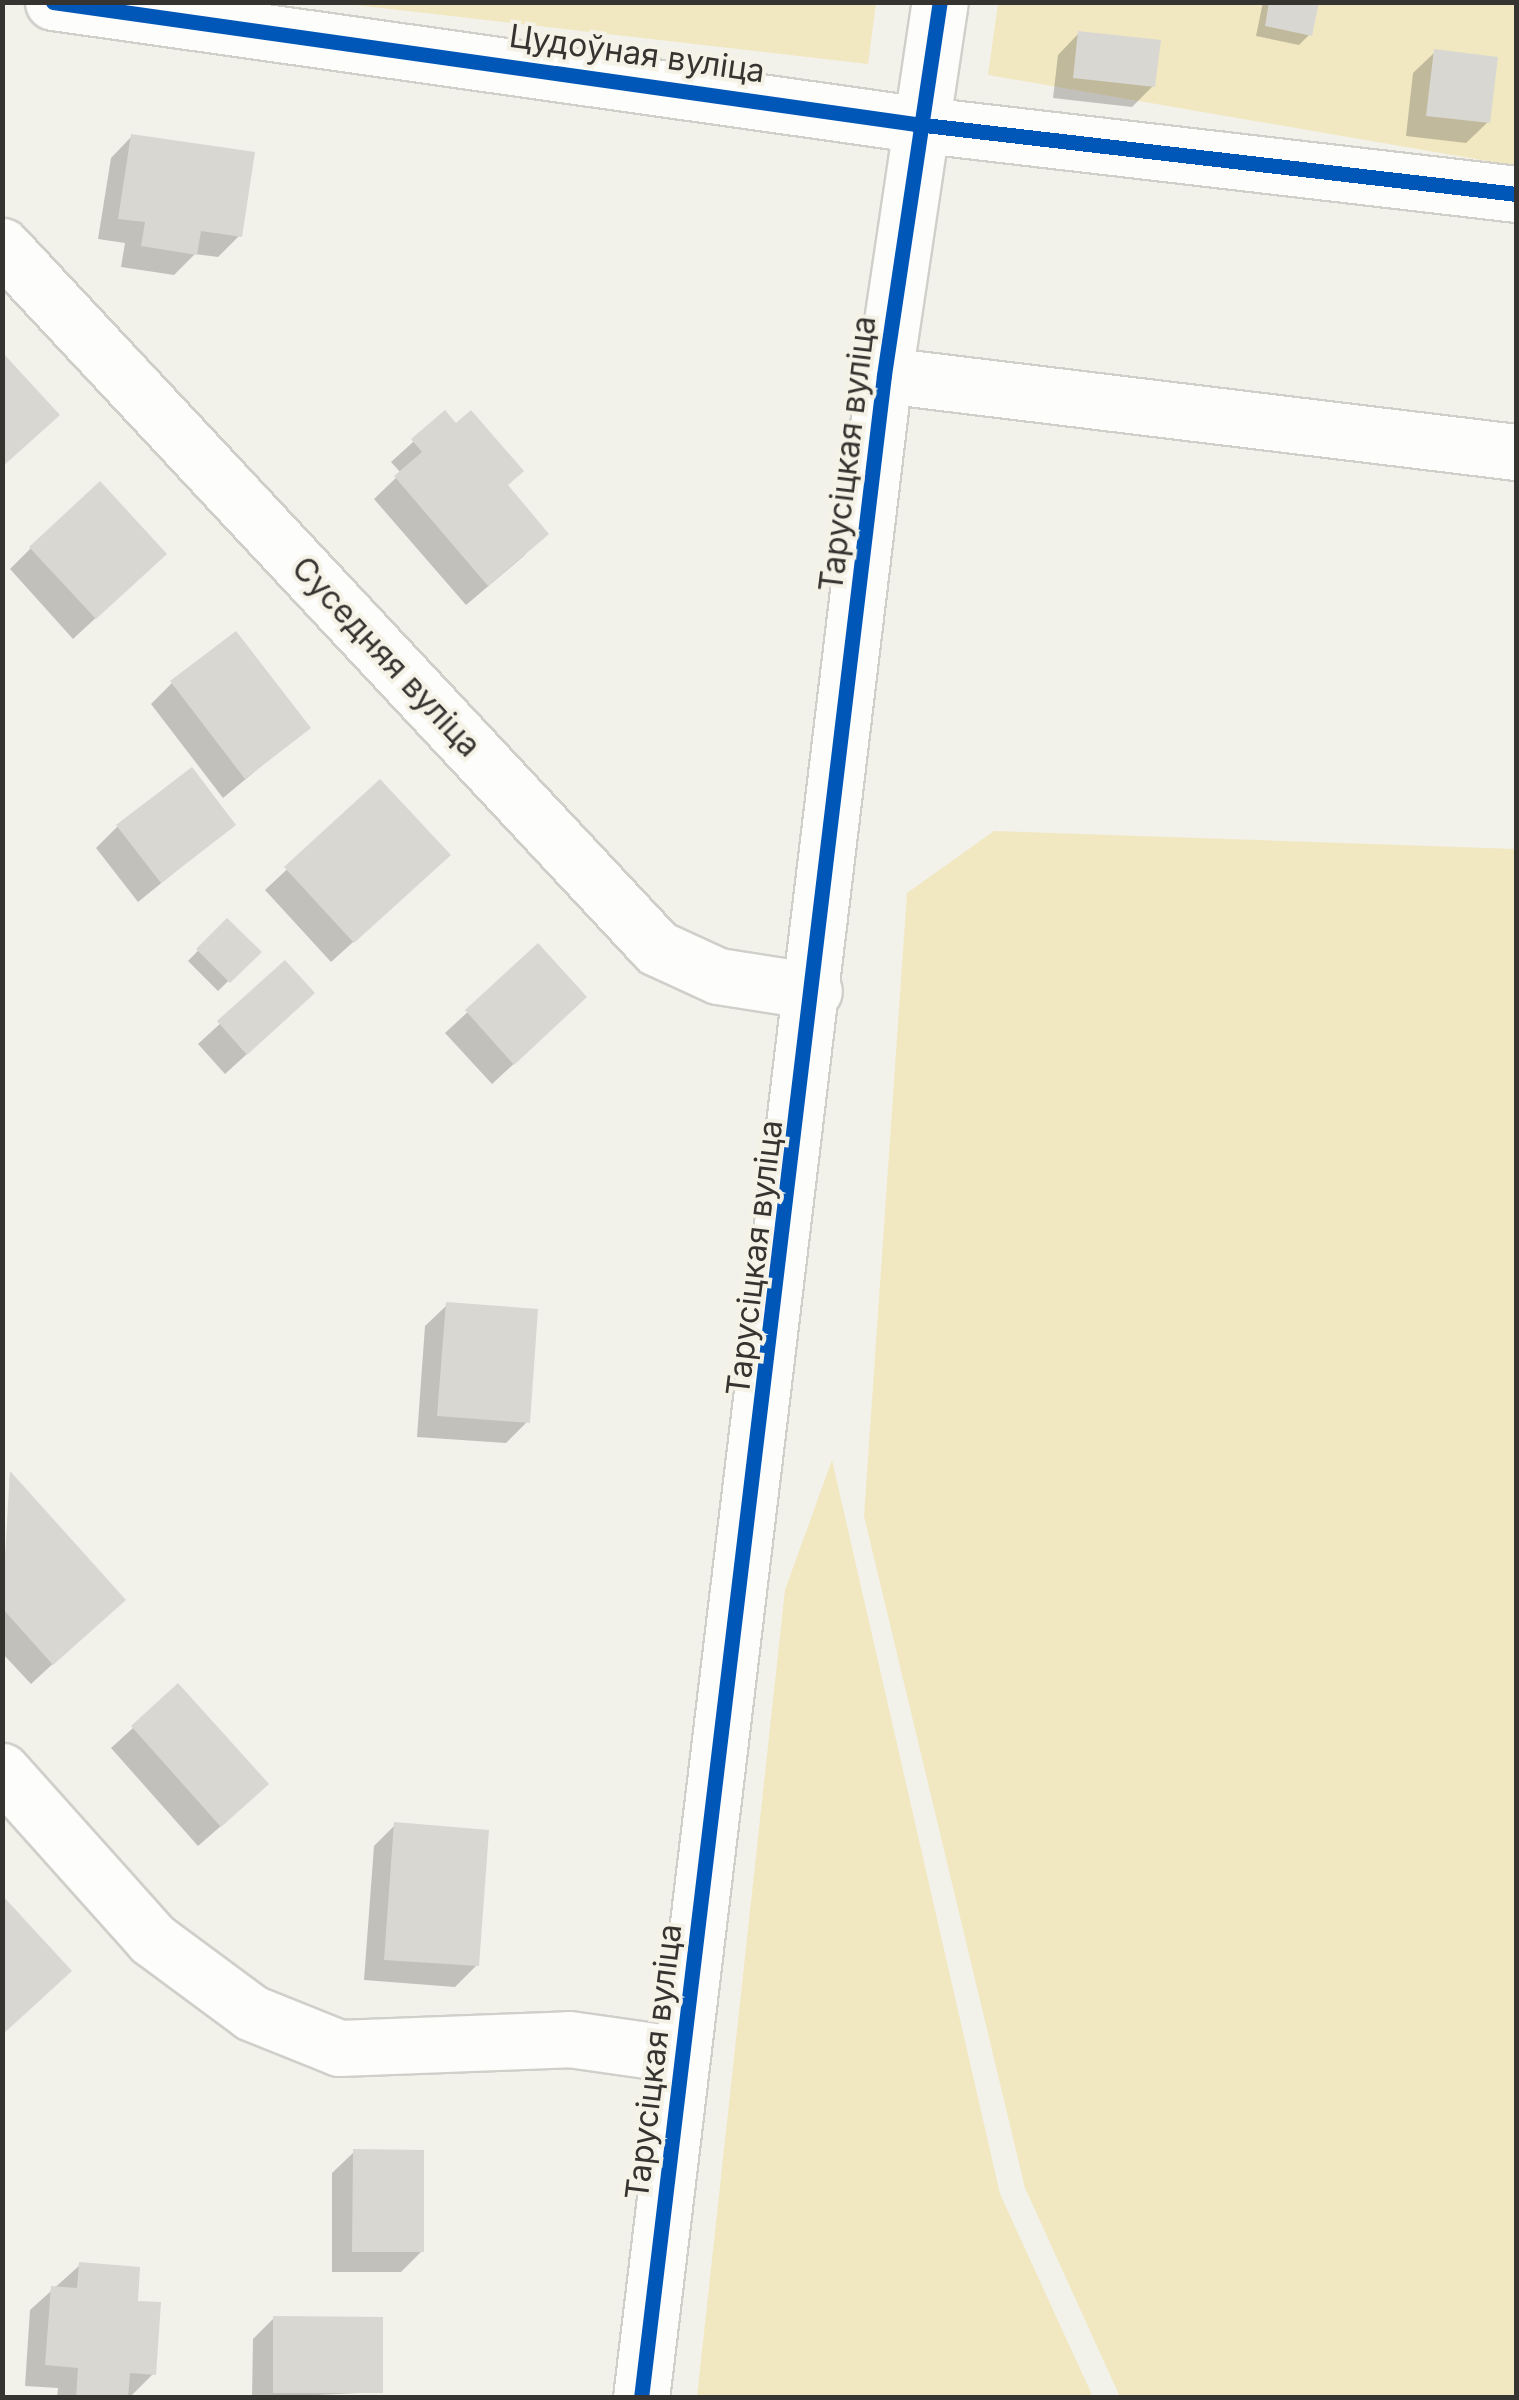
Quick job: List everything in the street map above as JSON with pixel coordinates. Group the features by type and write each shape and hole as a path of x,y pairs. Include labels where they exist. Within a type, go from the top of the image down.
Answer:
{"street":[{"name":"Цудоўная вуліца","path":"54,2 916,124 1516,194"},
{"name":"Тарусіцкая вуліца","path":"641,2398 814,990 884,375 916,124 940,2"},
{"name":"Суседняя вуліца","path":"2,246 657,948 718,976 814,990"},
{"path":"884,375 1516,452"},
{"path":"2,1770 152,1939 252,2013 338,2048 569,2039 682,2055"}],"shaded area":[{"path":"338,3 876,3 868,64"},
{"path":"998,3 1516,3 1516,166 988,75"},
{"path":"994,831 1516,849 1516,2397 1120,2397 1025,2188 864,1516 907,893"},
{"path":"832,1460 1000,2194 1093,2397 697,2397 785,1590"}],"building":[{"path":"1269,2 1319,2 1312,36 1265,26"},
{"path":"1078,31 1161,40 1155,87 1073,78"},
{"path":"1434,49 1498,57 1490,123 1426,116"},
{"path":"131,134 255,152 242,237 201,231 197,255 141,246 145,222 118,219"},
{"path":"2,352 60,415 2,467"},
{"path":"445,410 456,423 471,410 524,471 508,485 549,534 488,586 394,476 422,452 411,439"},
{"path":"100,481 167,554 96,619 29,547"},
{"path":"236,631 311,728 245,779 170,681"},
{"path":"192,767 236,825 161,883 116,825"},
{"path":"380,779 451,855 354,943 284,867"},
{"path":"227,918 262,952 230,983 196,949"},
{"path":"538,943 587,997 514,1065 465,1010"},
{"path":"285,960 315,993 247,1055 217,1021"},
{"path":"446,1302 538,1309 530,1423 437,1416"},
{"path":"10,1471 126,1600 53,1665 2,1608"},
{"path":"178,1683 269,1784 221,1827 131,1726"},
{"path":"394,1822 489,1830 479,1966 384,1960"},
{"path":"2,1895 72,1971 2,2035"},
{"path":"353,2149 424,2150 424,2252 352,2252"},
{"path":"79,2262 140,2267 138,2301 161,2302 156,2375 130,2373 128,2398 76,2398 78,2368 45,2365 51,2286 77,2288"},
{"path":"273,2316 383,2317 383,2393 273,2393"}],"cycle path":[{"path":"53,2 916,124 1516,194"},
{"path":"641,2398 884,375 940,2"}]}
